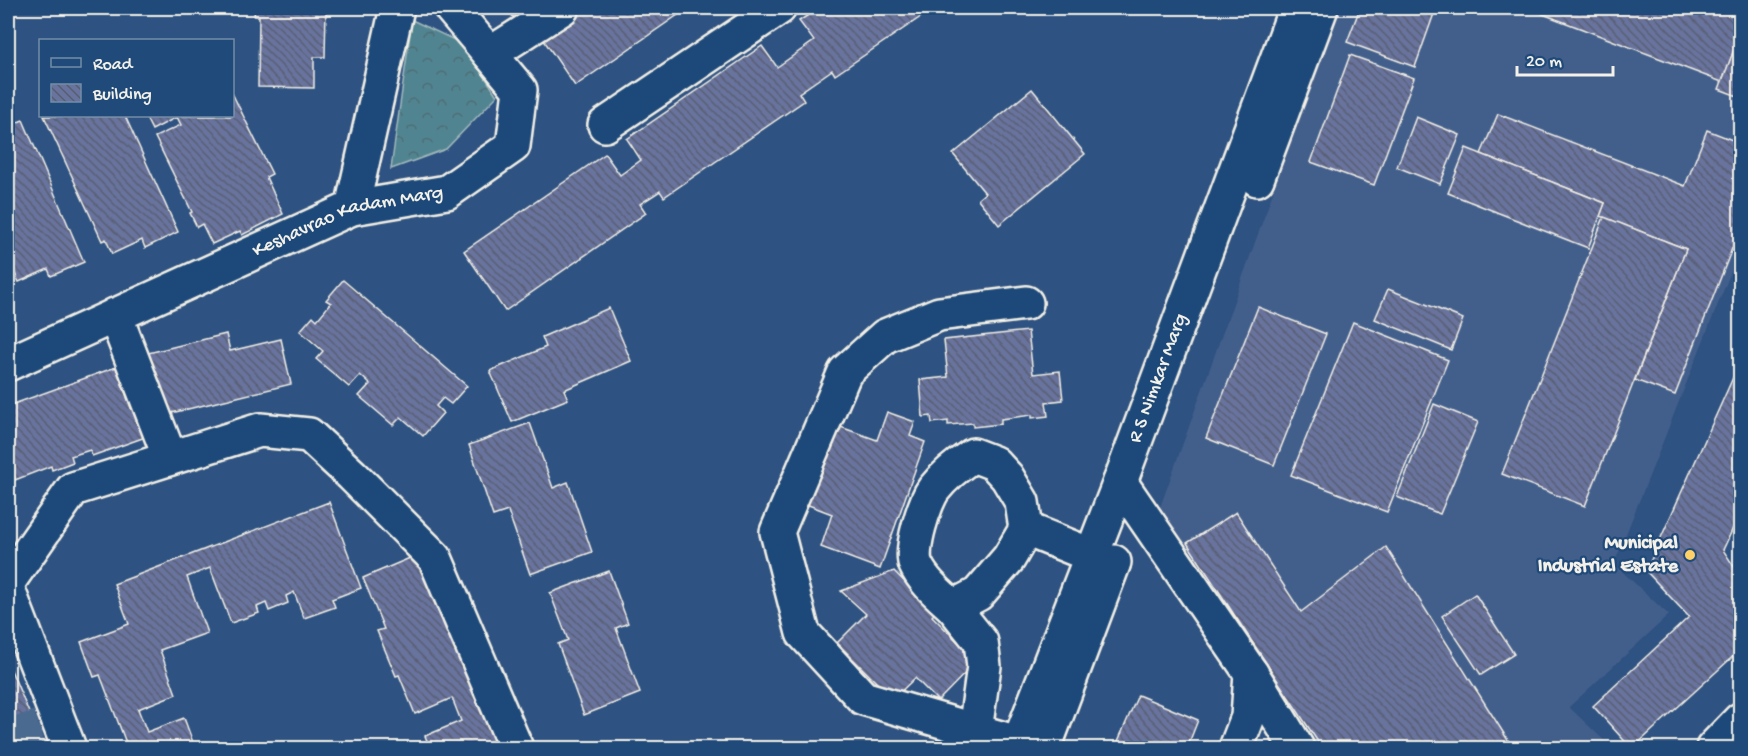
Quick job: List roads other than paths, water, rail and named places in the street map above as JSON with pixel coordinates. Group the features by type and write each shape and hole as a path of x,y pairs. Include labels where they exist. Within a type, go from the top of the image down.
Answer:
{"street":[{"path":"352,208 397,8"},
{"name":"Keshavrao Kadam Marg","path":"8,364 352,208 447,192 513,146 520,90 451,8"},
{"path":"490,54 562,8"},
{"path":"605,125 779,8"},
{"name":"R S Nimkar Marg","path":"1128,493 1296,8"},
{"name":"R S Nimkar Marg","path":"1029,747 1321,8"},
{"path":"1026,303 939,314 885,336 845,372 777,532 803,633 863,698 1029,747"},
{"path":"115,315 170,458"},
{"path":"8,582 73,489 260,430 309,435 435,558 516,748"},
{"path":"953,607 978,594 1009,558 1026,529 1022,502 1007,477 994,463 973,455 955,467 933,491 915,539 915,563 981,642 984,666 975,731"},
{"path":"1128,493 1251,673 1296,748"},
{"path":"1026,529 1103,559"},
{"path":"8,590 55,731"},
{"path":"1236,748 1248,717 1251,673"},
{"path":"1274,748 1277,714"},
{"path":"1713,748 1740,720"}],"tunnel":[{"path":"8,737 39,726"}],"place":[{"name":"Municipal Industrial Estate","path":"1690,555"}]}
